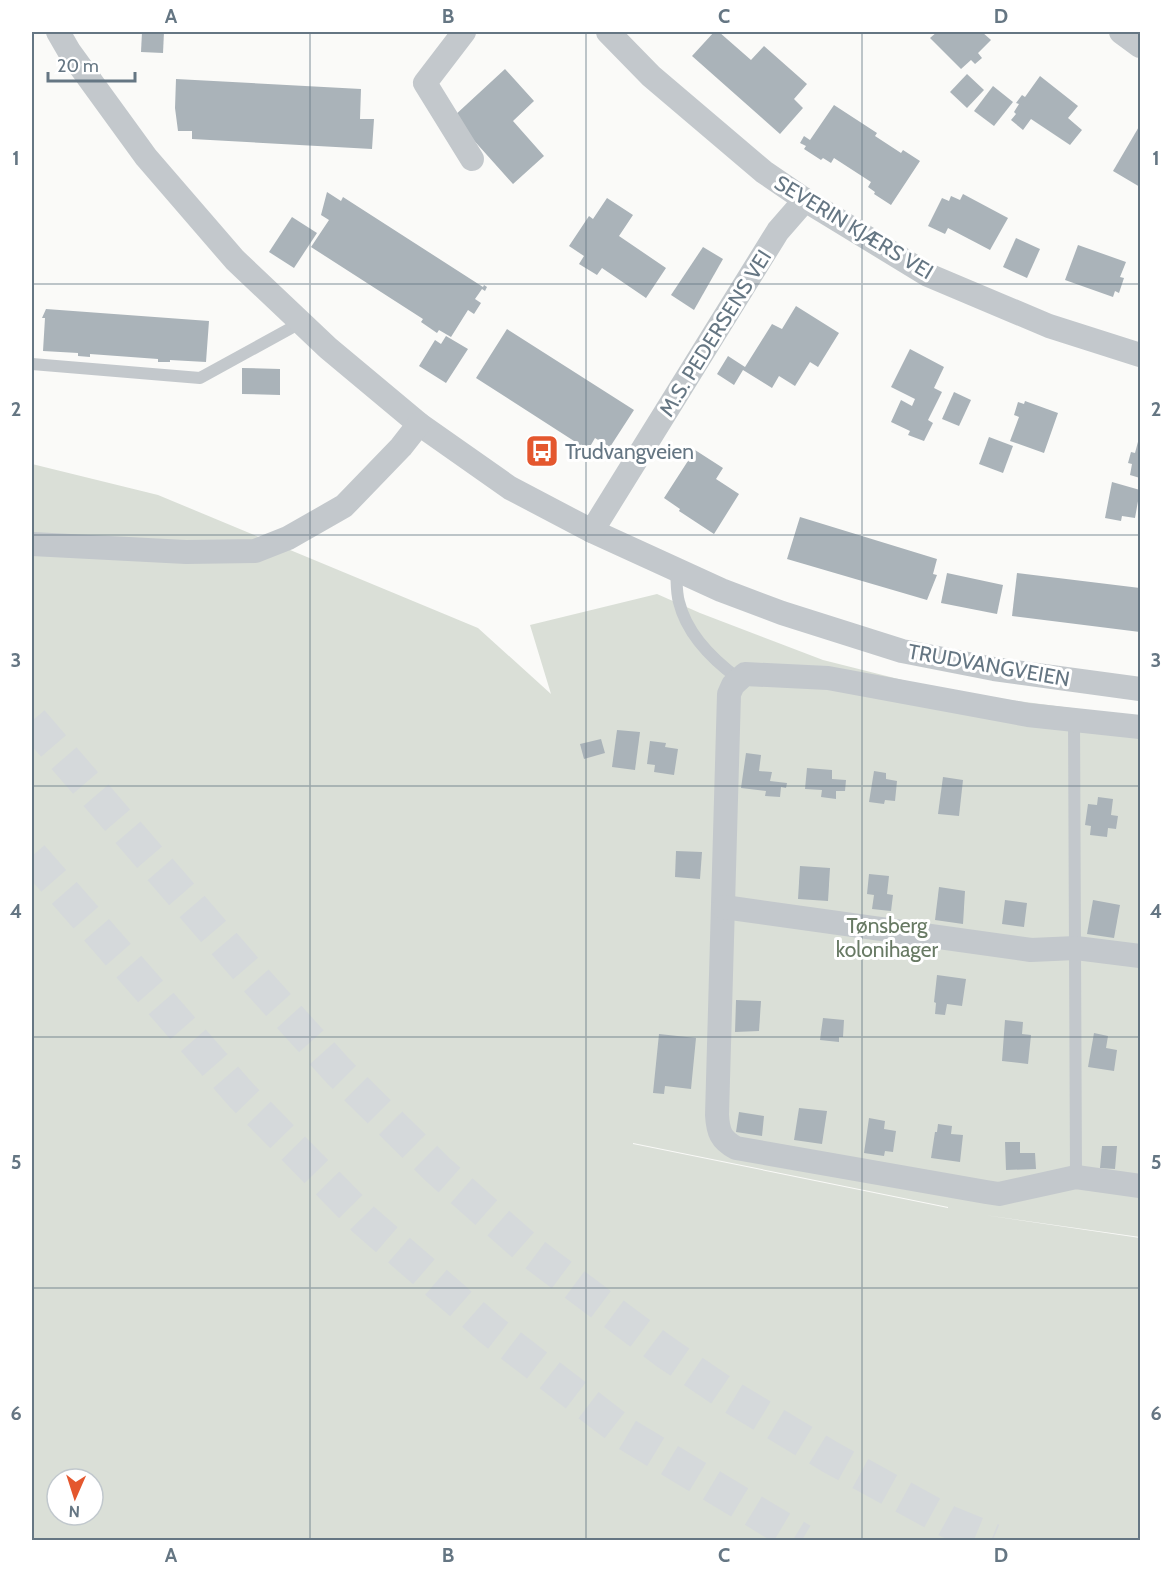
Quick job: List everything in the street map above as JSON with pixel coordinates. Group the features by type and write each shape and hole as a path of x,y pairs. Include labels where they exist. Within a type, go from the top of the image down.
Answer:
{"street":[{"name":"TRUDVANGVEIEN","path":"58,32 69,51 146,157 235,260 419,424 510,488 592,531 721,590 782,613 902,651 994,669 1140,689"},
{"path":"464,32 425,83 472,159"},
{"path":"1121,32 1140,46"},
{"name":"SEVERIN KJÆRS VEI","path":"615,34 651,76 764,172 805,200 928,275 1049,326 1140,356"},
{"name":"M.S. PEDERSENS VEI","path":"592,531 778,231 805,200"},
{"path":"32,544 186,552 255,551 288,538 345,506 401,447 419,424"},
{"path":"1140,727 1019,713 828,678 744,674 733,685 729,694 717,1115 718,1132 725,1143 736,1148 999,1194 1076,1177 1140,1186"},
{"path":"724,907 1031,950 1076,948 1140,956"}],"lane":[{"path":"32,364 200,378 302,322"},
{"path":"676,569 678,601 688,624 721,666 739,679"},
{"path":"1074,719 1076,1177"}],"green space":[{"name":"Tønsberg kolonihager","path":"32,464 158,495 478,628 551,694 530,625 657,594 823,660 950,692 1140,717 1140,1237 984,1215 1140,1238 1140,1540 32,1540","holes":["633,1143 948,1207 948,1208"]}],"building":[{"path":"142,32 164,32 163,53 141,52"},
{"path":"714,32 719,32 751,60 764,46 807,84 794,99 803,108 780,134 692,56"},
{"path":"937,32 982,32 991,40 978,53 982,58 975,64 971,60 961,69 930,38"},
{"path":"505,69 534,101 513,121 544,156 513,184 453,117"},
{"path":"967,74 984,90 967,108 950,92"},
{"path":"1040,76 1078,106 1068,118 1082,130 1070,145 1031,119 1023,130 1011,120 1019,104 1016,103 1022,95 1025,97"},
{"path":"176,79 361,89 360,119 374,119 372,149 192,139 192,131 178,131 175,108"},
{"path":"993,86 1013,102 994,126 974,111"},
{"path":"834,105 877,133 875,136 901,153 903,150 920,161 891,205 874,194 875,192 868,187 871,182 834,158 831,163 823,158 821,160 804,149 806,146 800,143 804,136 810,140"},
{"path":"1140,125 1140,187 1113,171"},
{"path":"327,192 341,201 343,197 483,287 484,285 487,287 485,291 482,289 475,299 481,303 474,314 468,310 451,337 439,330 437,333 421,322 423,319 311,247 329,220 321,215"},
{"path":"963,194 1008,218 990,250 948,228 945,234 928,226 942,198 949,201 951,196 960,200"},
{"path":"607,198 633,215 619,236 666,268 646,298 602,268 597,275 579,264 584,256 569,246 589,216 593,219"},
{"path":"292,217 317,233 294,268 269,252"},
{"path":"1016,238 1040,249 1027,278 1003,267"},
{"path":"1078,245 1126,262 1120,277 1124,278 1119,293 1115,291 1113,297 1065,280"},
{"path":"703,247 723,259 694,310 671,295"},
{"path":"796,306 839,333 818,367 810,362 795,386 779,376 772,388 743,370 734,385 717,374 728,356 745,367 772,324 782,329"},
{"path":"46,309 209,321 206,362 170,360 170,362 158,362 158,359 90,354 90,357 78,356 78,353 43,351 45,318 42,318"},
{"path":"507,329 634,410 610,447 595,438 588,450 476,378"},
{"path":"446,336 468,349 446,383 419,366 435,340 441,344"},
{"path":"910,349 944,367 934,388 942,392 928,420 933,423 924,441 908,435 910,431 891,422 901,400 912,406 915,399 891,387"},
{"path":"242,368 280,369 280,395 242,394"},
{"path":"954,392 971,400 959,426 942,419"},
{"path":"1025,401 1058,413 1044,453 1010,441 1019,417 1014,415 1018,402 1024,404"},
{"path":"989,437 1013,446 1003,473 979,464"},
{"path":"1139,438 1140,478 1130,475 1132,464 1128,463 1131,452 1135,453"},
{"path":"695,450 723,468 716,479 739,494 714,534 664,498"},
{"path":"1112,482 1140,490 1135,518 1122,516 1121,521 1105,518"},
{"path":"800,517 937,559 933,574 937,575 927,600 787,559"},
{"path":"947,573 1003,585 997,614 941,603"},
{"path":"1017,573 1140,588 1140,632 1012,616"},
{"path":"617,730 640,732 635,770 612,767"},
{"path":"601,739 605,753 584,759 580,744"},
{"path":"650,741 666,743 665,747 678,749 674,775 654,772 655,765 647,764"},
{"path":"746,753 761,755 759,771 772,772 770,781 787,783 786,788 781,787 780,797 765,796 766,791 741,788"},
{"path":"807,768 832,770 832,779 846,780 845,791 836,791 836,799 821,797 822,790 805,789"},
{"path":"874,771 886,773 886,779 897,781 895,801 885,800 884,804 869,802"},
{"path":"943,777 963,780 959,816 938,814"},
{"path":"1098,797 1113,799 1111,815 1118,816 1116,829 1108,828 1107,837 1090,835 1091,826 1085,825 1088,804 1097,805"},
{"path":"676,851 702,852 700,879 675,877"},
{"path":"800,866 830,868 828,901 798,899"},
{"path":"869,874 889,876 887,894 893,895 891,911 872,909 874,895 867,894"},
{"path":"939,887 965,891 963,924 935,920"},
{"path":"1005,900 1027,903 1024,927 1002,924"},
{"path":"1093,900 1120,905 1114,938 1087,934"},
{"path":"937,975 966,979 962,1006 947,1004 945,1015 935,1014"},
{"path":"736,1000 761,1001 759,1031 735,1032"},
{"path":"823,1018 844,1020 843,1037 839,1037 839,1042 820,1040"},
{"path":"1005,1020 1023,1022 1022,1034 1031,1035 1028,1064 1002,1061"},
{"path":"1094,1033 1108,1036 1106,1048 1117,1050 1114,1071 1088,1067"},
{"path":"659,1034 696,1038 691,1089 665,1086 664,1094 653,1093"},
{"path":"799,1108 827,1111 822,1144 794,1140"},
{"path":"739,1112 764,1116 762,1136 736,1132"},
{"path":"869,1118 885,1121 884,1129 896,1131 893,1152 885,1151 884,1156 864,1153"},
{"path":"938,1124 952,1126 951,1134 963,1135 960,1162 931,1158"},
{"path":"1005,1142 1020,1142 1020,1153 1035,1153 1036,1169 1006,1170"},
{"path":"1102,1146 1117,1146 1115,1169 1100,1168"}],"tunnel":[{"path":"32,721 246,969 339,1072 437,1169 531,1252 665,1352 728,1395 830,1457 949,1522 993,1540"},
{"path":"32,856 242,1096 363,1219 491,1330 626,1434 802,1540"}],"place":[{"name":"Trudvangveien","path":"542,451"}]}
